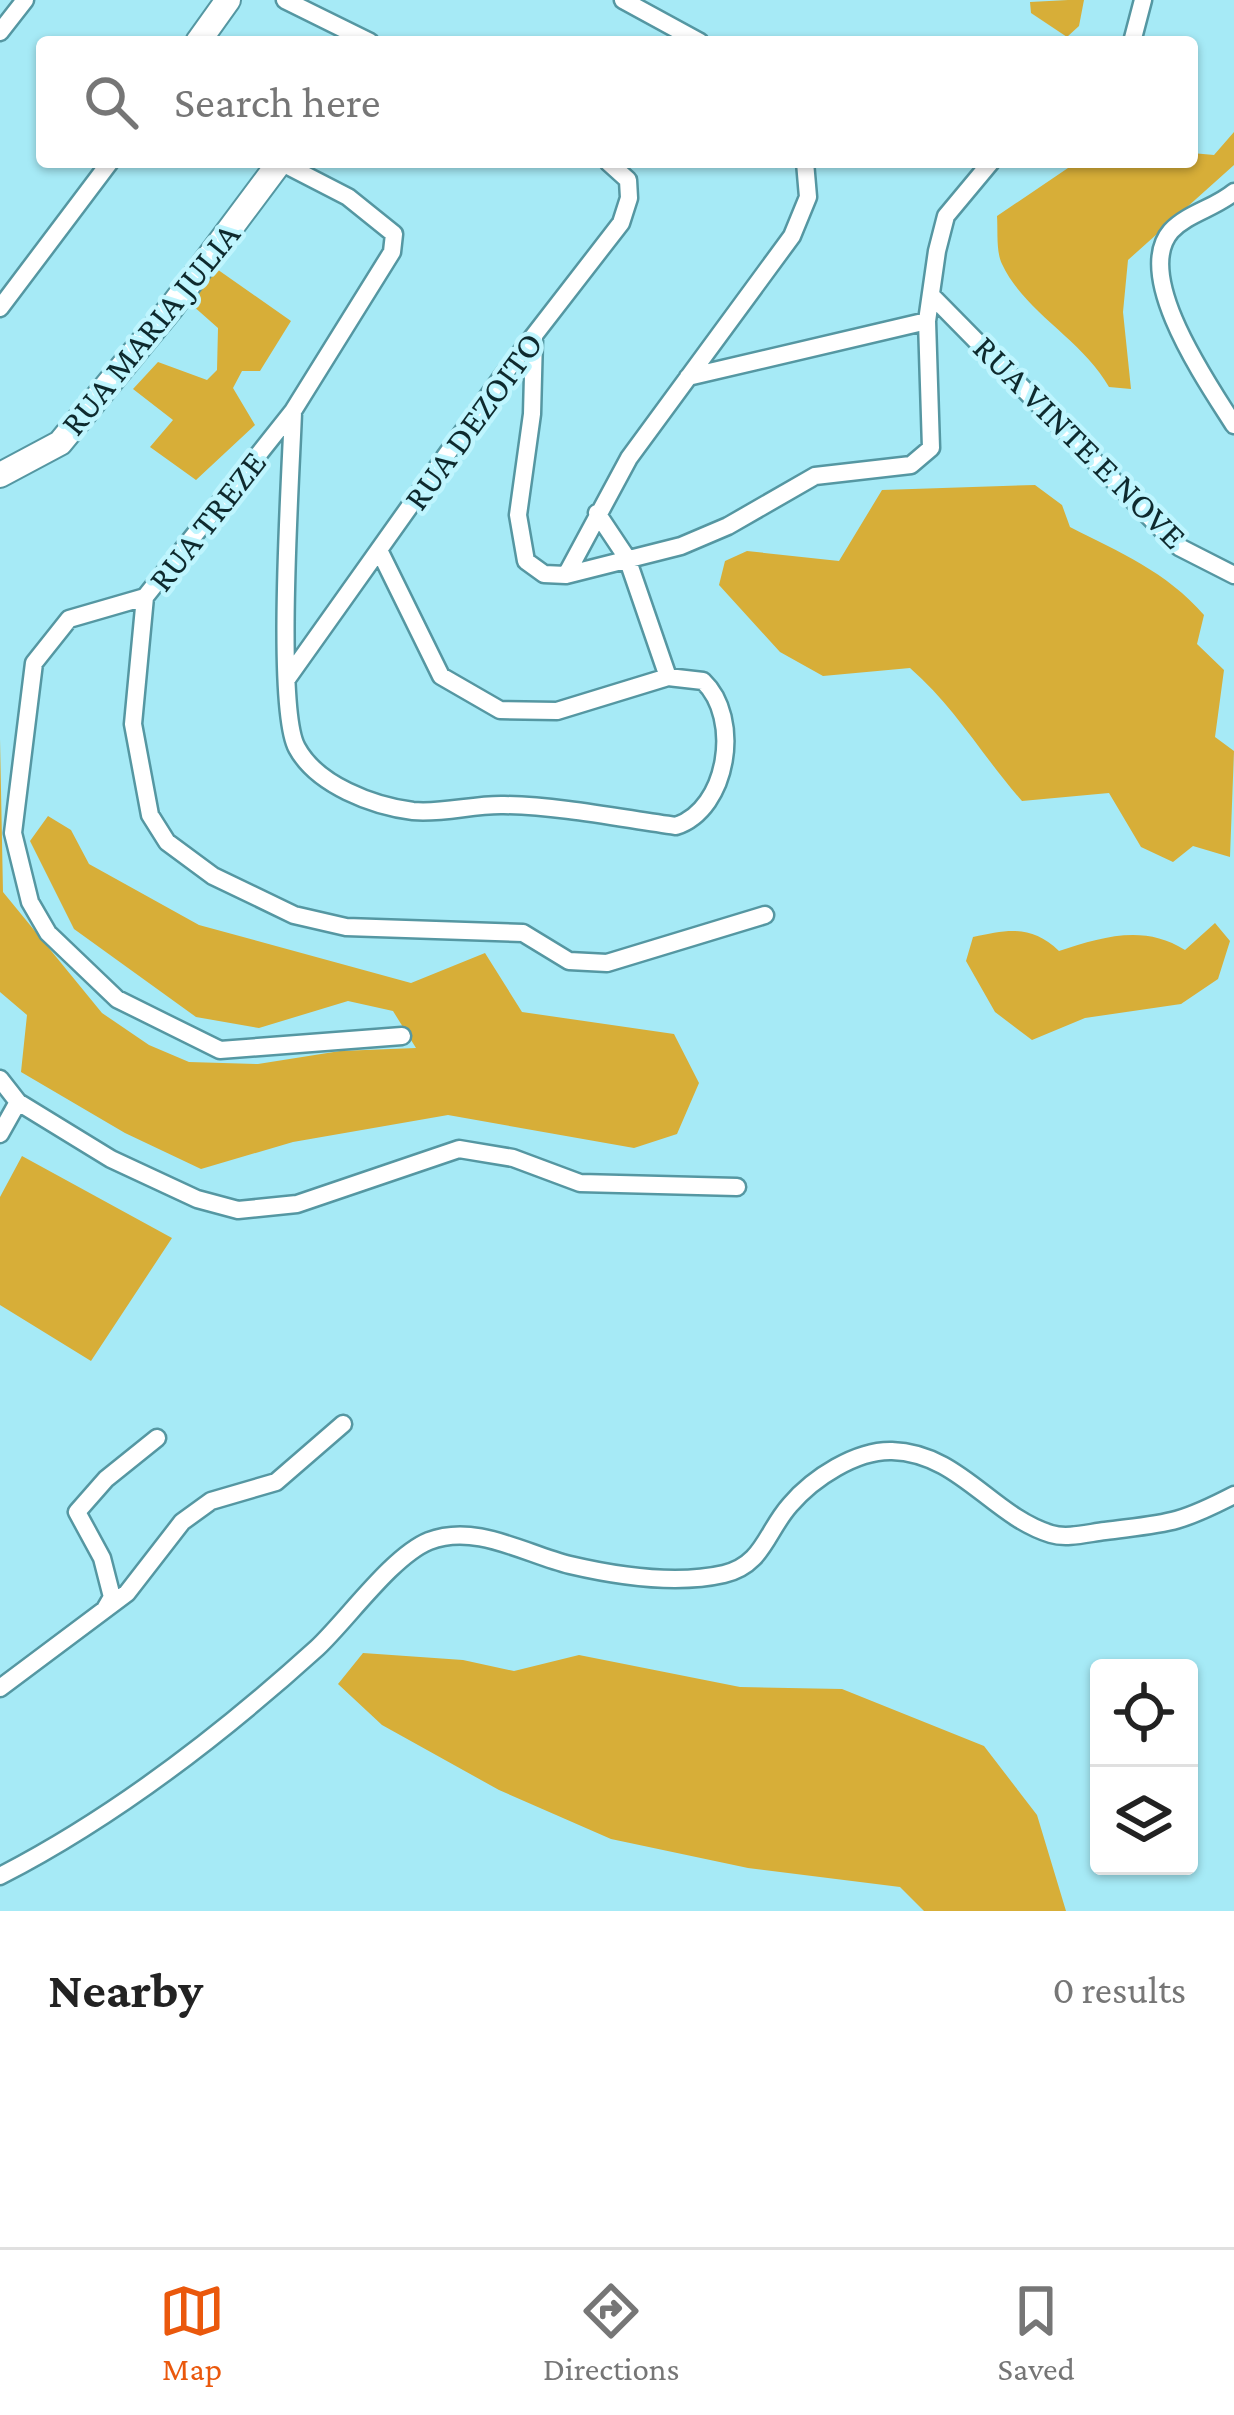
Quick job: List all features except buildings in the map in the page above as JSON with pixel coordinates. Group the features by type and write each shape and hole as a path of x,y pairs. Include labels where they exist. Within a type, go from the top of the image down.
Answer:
{"street":[{"path":"0,32 25,0"},
{"path":"202,36 228,0"},
{"path":"285,0 358,36"},
{"path":"623,0 689,36"},
{"path":"1134,36 1143,0"},
{"path":"0,308 105,168"},
{"name":"RUA MARIA JULIA","path":"0,475 60,443 276,168"},
{"name":"RUA TREZE","path":"292,168 348,197 394,234 392,252 293,411 145,597 134,724 146,802 167,842 213,876 294,915 346,927 523,934 569,961 607,963 766,915"},
{"name":"RUA DEZOITO","path":"286,680 501,378 626,213 628,181 614,168"},
{"path":"566,575 597,513 687,377 792,236 808,197 806,168"},
{"path":"534,338 520,545 535,569 566,575 710,536 815,476 910,465 931,448 927,321 946,216 986,168"},
{"path":"1234,192 1173,229 1160,254 1160,278 1181,334 1234,425"},
{"name":"RUA VINTE E NOVE","path":"934,298 1179,547 1234,575"},
{"path":"687,377 927,321"},
{"path":"501,378 533,395"},
{"path":"293,411 286,680 294,745 322,776 368,800 433,812 523,806 676,826 693,820 709,806 723,755 711,688 703,680 668,677 590,705 529,714 500,710 456,689 434,665 379,550"},
{"path":"597,513 627,558 668,677"},
{"path":"145,597 69,619 34,663 13,833 21,875 39,918 75,964 117,999 220,1050 402,1036"},
{"path":"0,1079 19,1102 155,1182 238,1210 297,1204 459,1148 513,1158 580,1183 737,1187"},
{"path":"0,1134 19,1102"},
{"path":"0,1688 128,1594 182,1522 211,1501 276,1482 343,1424"},
{"path":"102,1615 112,1597 107,1575 77,1512 106,1479 157,1438"},
{"path":"0,1876 60,1845 199,1748 317,1648 427,1542 483,1537 568,1564 627,1575 720,1575 758,1557 792,1502 813,1484 849,1461 886,1450 934,1458 1032,1524 1063,1536 1170,1526 1234,1495"}],"shaded area":[{"path":"1084,0 1079,26 1066,36 1031,13 1030,2"},
{"path":"1234,132 1234,165 1128,260 1123,312 1131,389 1109,387 1084,354 1012,281 1000,259 997,216 1068,168 1198,168 1198,154 1214,155"},
{"path":"214,267 291,321 260,371 242,371 233,388 255,425 196,480 150,447 173,420 133,389 158,362 207,380 217,370 218,328 192,305"},
{"path":"1035,485 1062,505 1070,527 1158,575 1204,615 1197,644 1224,670 1215,737 1234,751 1230,857 1193,846 1173,862 1141,847 1109,793 1022,801 941,699 910,668 823,676 780,652 719,585 725,561 747,551 839,561 882,490"},
{"path":"0,739 3,892 102,1013 149,1045 189,1062 258,1064 340,1051 416,1048 393,1011 348,1001 259,1028 196,1017 74,929 30,841 48,816 71,830 89,864 199,925 411,983 485,953 522,1012 674,1034 699,1083 677,1134 634,1148 448,1115 293,1142 201,1169 125,1133 21,1072 27,1015 0,992"},
{"path":"1215,923 1230,941 1218,979 1181,1004 1085,1018 1032,1040 995,1012 966,961 973,937 998,932 1029,933 1059,951 1138,935 1185,950"},
{"path":"22,1156 172,1238 91,1361 0,1305 0,1197"},
{"path":"363,1653 463,1660 514,1671 579,1655 740,1687 842,1689 984,1746 1037,1815 1066,1911 924,1911 900,1887 748,1868 611,1839 499,1790 382,1725 338,1684"}]}
